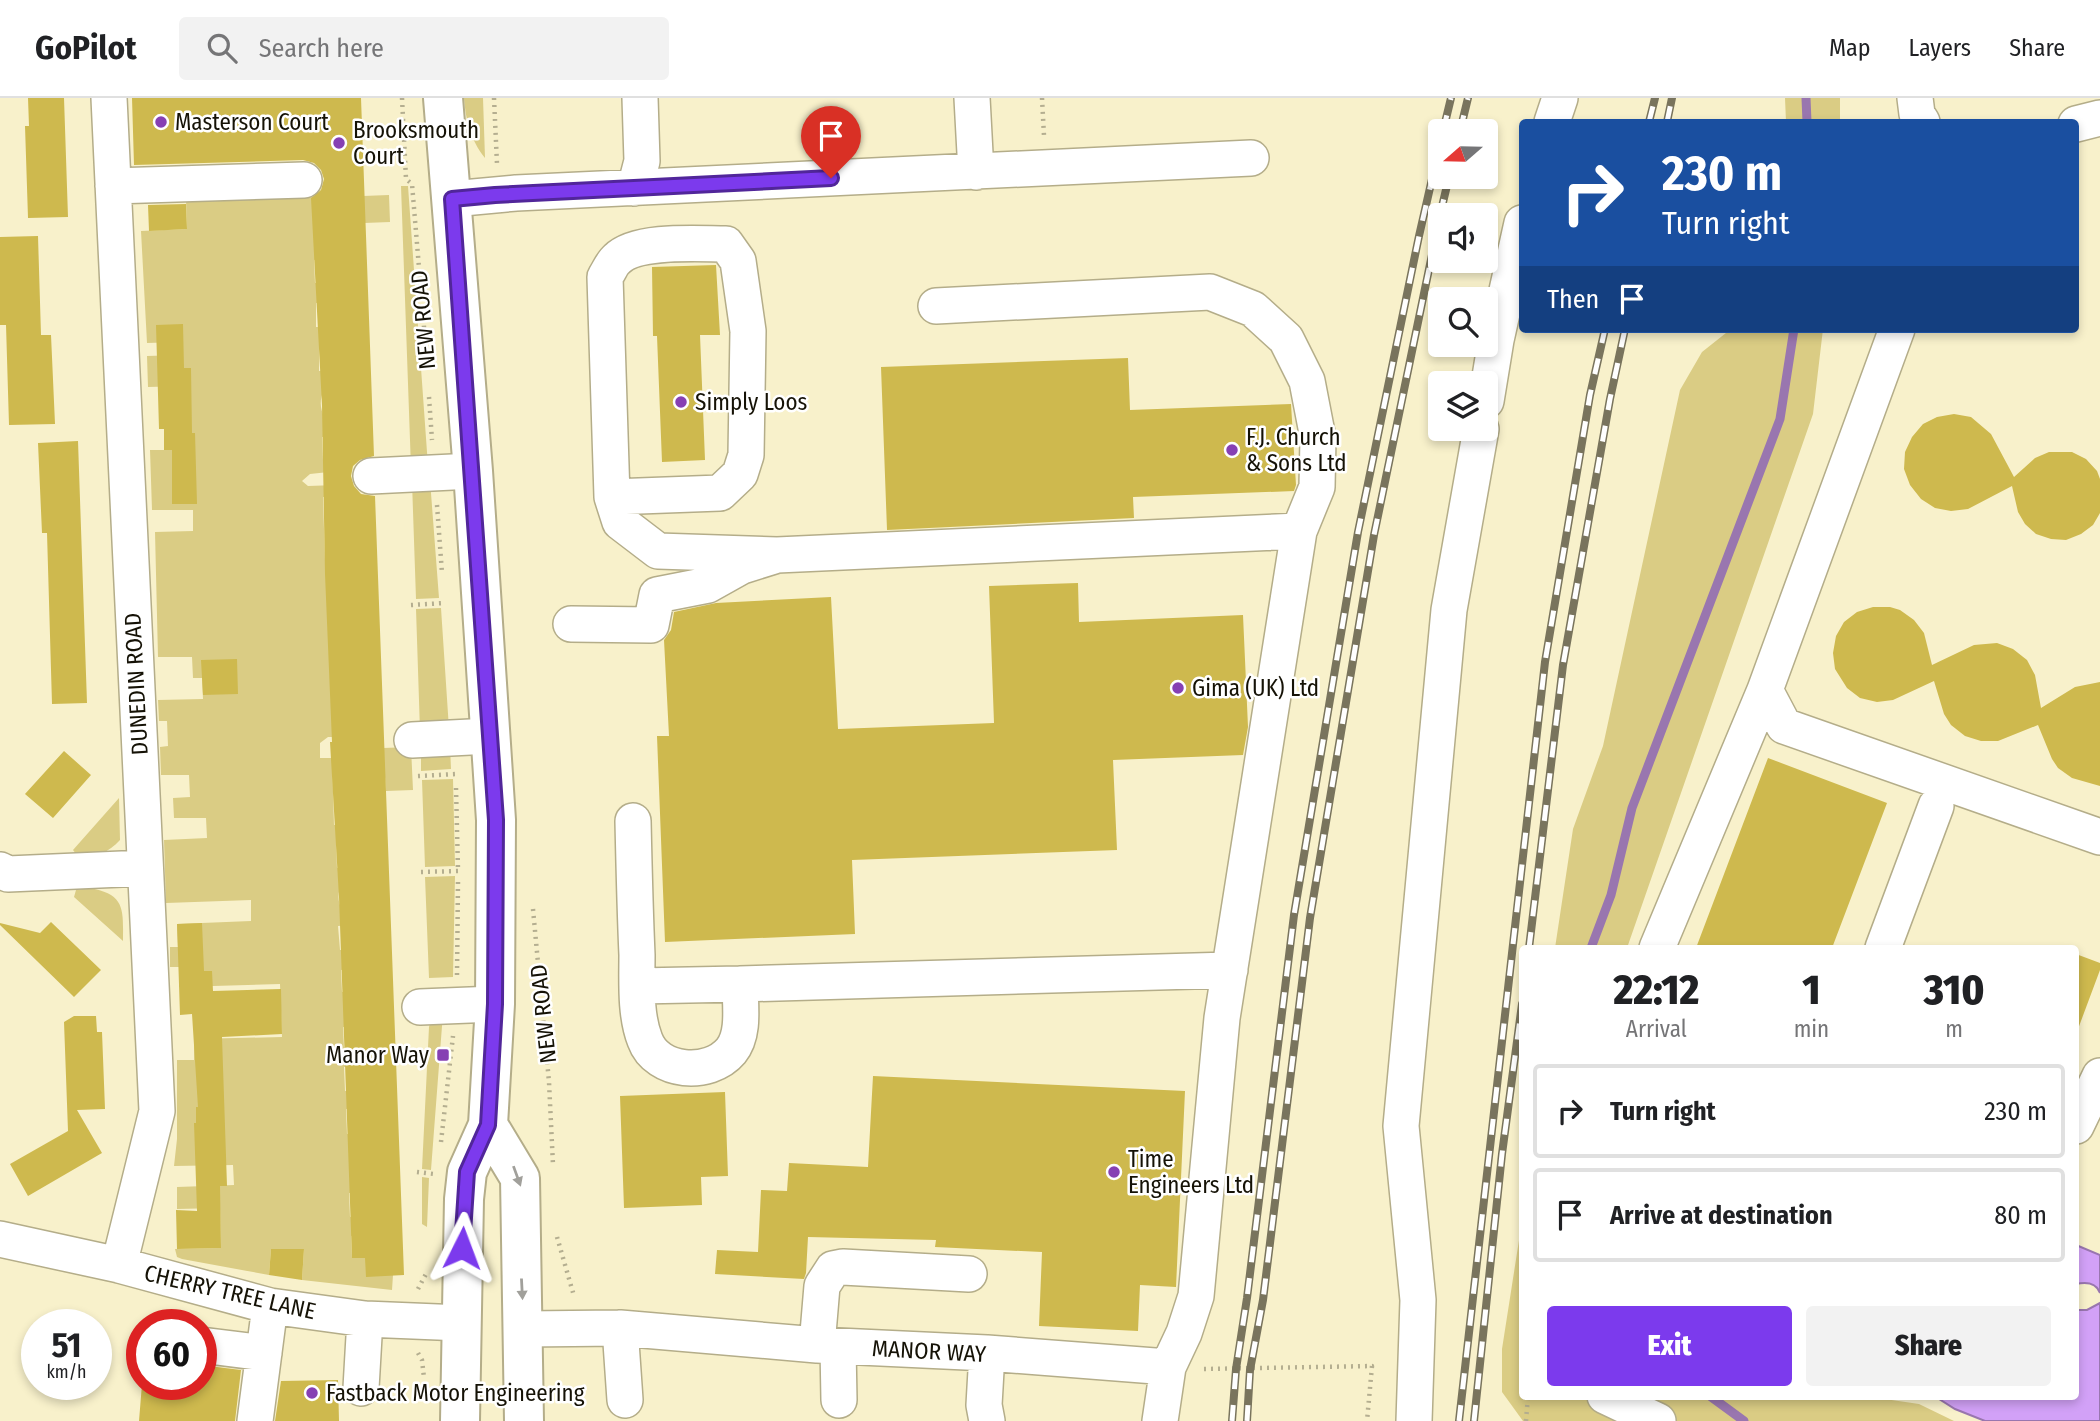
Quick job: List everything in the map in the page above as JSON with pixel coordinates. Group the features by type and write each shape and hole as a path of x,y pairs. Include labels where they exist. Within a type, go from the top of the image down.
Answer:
{"main road":[{"name":"NEW ROAD","path":"443,98 473,471 496,820 495,1004 488,1125 467,1172 462,1248 460,1421"},
{"path":"488,1125 520,1178 524,1421"},
{"path":"462,1324 524,1329"}],"street":[{"name":"DUNEDIN ROAD","path":"109,98 157,1111 119,1265"},
{"path":"635,188 642,161 640,98"},
{"path":"972,98 976,172"},
{"path":"1553,119 1560,98"},
{"path":"1914,98 1920,119"},
{"path":"2079,123 2100,118"},
{"path":"452,199 1251,158"},
{"path":"113,186 304,180"},
{"path":"1491,371 1519,236"},
{"path":"612,497 720,492 740,474 746,455 748,331 738,261 726,244 674,243 633,250 618,258 605,277 612,497 620,522 658,551 777,555 1299,531"},
{"path":"936,306 1210,292 1253,309 1286,339 1307,381 1318,438 1317,486 1299,531 1222,1018 1196,1296 1184,1333 1184,1368 1160,1421"},
{"path":"1658,945 1765,690 1896,333"},
{"path":"1414,1421 1418,1300 1401,1126 1449,610 1479,441"},
{"path":"371,476 473,471"},
{"path":"571,624 651,625 657,595 708,585 742,566 777,555"},
{"path":"1765,690 1784,726 2100,837"},
{"path":"412,740 490,736"},
{"path":"1884,945 1936,806"},
{"path":"633,821 638,986 642,1028 646,1043 654,1055 680,1067 700,1068 715,1063 730,1053 738,1038 741,1020 740,984"},
{"path":"0,870 8,874 145,868"},
{"path":"638,986 1230,970"},
{"path":"420,1007 495,1004"},
{"path":"2079,1120 2100,1076"},
{"name":"CHERRY TREE LANE","path":"0,1239 119,1265 270,1306 365,1319 462,1324"},
{"path":"839,1400 827,1346 822,1286 834,1269 844,1267 969,1274"},
{"path":"255,1421 270,1306"},
{"path":"361,1388 365,1319"},
{"path":"620,1328 625,1400"},
{"name":"MANOR WAY","path":"524,1329 620,1328 827,1346 987,1353 1184,1368"},
{"path":"217,1347 264,1353"},
{"path":"987,1353 984,1405 987,1421"},
{"path":"1613,1400 1658,1421"}],"path":[{"name":"NEW ROAD","path":"402,98 406,178 412,184 426,351"},
{"path":"494,98 496,167"},
{"name":"NEW ROAD","path":"429,393 432,446"},
{"path":"411,605 444,603"},
{"path":"456,764 456,982"},
{"path":"418,776 456,774"},
{"path":"421,872 458,871"},
{"name":"NEW ROAD","path":"531,896 549,1083 553,1175"},
{"path":"418,1172 437,1174"},
{"path":"556,1233 575,1300"},
{"path":"416,1352 422,1360 424,1381"},
{"path":"1184,1368 1288,1369 1372,1366 1367,1421"},
{"path":"1526,1421 1528,1400"}],"shaded area":[{"path":"464,98 483,98 485,158 470,130"},
{"path":"1785,98 1840,98 1840,119 1786,119"},
{"path":"401,186 408,186 428,466 411,468"},
{"path":"389,195 390,222 364,223 363,196"},
{"path":"326,197 329,259 314,260 315,283 330,282 331,303 316,303 316,327 332,327 319,348 319,371 334,371 321,397 321,404 325,418 336,436 322,437 323,460 338,460 338,471 310,474 302,481 308,486 337,485 337,496 323,497 325,561 346,737 328,737 320,743 320,758 332,758 334,825 349,825 336,843 337,868 351,867 338,897 342,910 353,925 338,926 340,950 355,950 355,969 341,970 342,992 355,991 357,1026 343,1027 344,1048 358,1048 359,1066 344,1067 345,1091 360,1091 361,1108 346,1109 347,1134 362,1134 364,1193 349,1193 350,1217 365,1216 365,1235 351,1236 352,1258 365,1258 393,1275 392,1290 302,1280 304,1249 271,1249 269,1275 182,1259 177,1257 175,1249 221,1248 220,1208 177,1209 177,1187 234,1185 233,1165 174,1166 177,1139 177,1060 194,1060 194,1039 282,1037 280,984 179,987 179,967 170,967 170,947 178,947 177,924 251,921 251,900 166,903 164,840 207,838 206,818 174,818 173,798 190,797 189,775 161,775 160,747 168,746 167,721 159,721 158,700 203,699 202,678 193,678 192,657 158,657 155,532 193,531 193,510 152,510 150,450 164,450 164,429 186,386 148,387 147,356 180,355 180,342 147,343 141,231 187,229 186,200"},
{"path":"1726,333 1823,333 1813,414 1628,945 1555,945 1573,829 1603,746 1680,390 1702,352"},
{"path":"430,480 439,598 416,599 412,482"},
{"path":"441,608 449,729 420,731 416,609"},
{"path":"421,746 450,746 451,769 421,771"},
{"path":"411,747 413,790 386,791 383,748"},
{"path":"453,779 455,866 425,867 422,780"},
{"path":"119,798 120,840 102,853 80,859 73,850"},
{"path":"455,876 453,977 429,978 425,877"},
{"path":"89,888 110,894 120,905 123,941 74,897 76,890"},
{"path":"433,1013 443,1013 431,1170 422,1169 429,1027"},
{"path":"422,1177 429,1178 427,1227 422,1224"},
{"path":"1519,1240 1519,1400 1892,1400 1919,1404 1954,1421 1523,1421 1502,1392 1502,1349"},
{"path":"2079,1246 2100,1255 2100,1293 2093,1285 2079,1284"},
{"path":"2100,1303 2100,1421 1985,1421 1941,1400 2079,1400 2079,1310 2087,1310"}],"building":[{"path":"28,98 64,98 68,217 28,218 25,126 29,126"},
{"path":"132,98 361,98 374,456 360,460 353,466 351,476 354,486 361,494 375,496 404,1275 366,1277 365,1258 352,1258 339,897 330,742 322,405 311,198 321,190 324,179 321,170 314,163 303,160 134,165"},
{"path":"186,204 187,229 149,231 148,205"},
{"path":"38,236 41,335 51,335 55,424 9,425 6,325 0,325 0,237"},
{"path":"716,265 720,335 700,335 705,460 662,462 657,336 653,336 652,267"},
{"path":"183,324 184,368 191,368 197,504 172,504 172,450 164,450 164,429 159,429 156,325"},
{"path":"1128,358 1130,410 1291,404 1296,485 1294,491 1133,497 1134,518 887,530 881,367"},
{"path":"1954,414 1971,417 1991,434 2014,477 2035,458 2049,452 2072,452 2086,459 2097,471 2100,479 2100,513 2093,525 2066,540 2036,534 2025,524 2018,512 2012,486 1968,509 1951,511 1935,508 1921,499 1910,485 1904,469 1905,452 1912,437 1923,424 1937,417"},
{"path":"78,441 87,703 52,704 47,533 42,533 38,443"},
{"path":"1078,583 1079,622 1243,615 1248,727 1243,755 1113,760 1117,850 852,860 855,934 665,942 657,736 669,736 664,640 671,630 674,612 716,603 831,597 838,729 994,723 989,586"},
{"path":"1873,607 1900,610 1914,620 1924,633 1932,665 1974,645 1997,643 2013,649 2027,660 2035,675 2041,708 2075,687 2100,682 2100,786 2072,778 2058,768 2038,725 1998,741 1981,741 1965,736 1951,725 1944,714 1934,681 1893,700 1877,702 1860,698 1847,688 1835,669 1833,653 1836,636 1844,622 1857,612"},
{"path":"237,659 238,694 203,695 201,660"},
{"path":"64,751 91,775 53,818 25,794"},
{"path":"1768,758 1887,803 1833,945 1697,945"},
{"path":"51,922 101,970 74,997 0,925 40,933"},
{"path":"202,923 204,971 212,971 213,991 281,989 282,1034 222,1037 227,1186 220,1186 221,1248 177,1249 176,1210 197,1211 194,1123 198,1107 192,1014 180,1015 177,924"},
{"path":"2079,955 2100,963 2100,970 2079,1026"},
{"path":"74,1016 96,1016 97,1032 102,1032 105,1109 77,1110 102,1153 28,1196 10,1164 68,1131 64,1022"},
{"path":"873,1076 1185,1091 1176,1287 1140,1285 1138,1331 1039,1326 1042,1252 935,1247 936,1240 808,1237 804,1279 715,1274 717,1250 758,1252 761,1190 787,1191 789,1163 868,1167"},
{"path":"725,1092 728,1176 701,1177 702,1205 624,1208 620,1096"},
{"path":"271,1249 304,1249 302,1280 269,1275"},
{"path":"217,1367 241,1370 235,1421 139,1421 141,1400 217,1400"},
{"path":"338,1380 339,1421 275,1421 281,1381"}],"waterway":[{"path":"1806,98 1807,119"},
{"path":"1592,945 1611,895 1632,808 1780,419 1793,333"},
{"path":"1715,1400 1744,1421"}],"railway":[{"path":"1446,119 1451,98"},
{"path":"1463,119 1468,98"},
{"path":"1650,119 1655,98"},
{"path":"1668,119 1672,98"},
{"path":"1232,1421 1236,1369 1294,915 1358,532 1430,189"},
{"path":"1443,203 1446,189"},
{"path":"1247,1421 1250,1370 1263,1300 1310,918 1374,535 1428,273"},
{"path":"1459,1421 1545,662 1590,395 1604,333"},
{"path":"1529,945 1563,665 1624,333"},
{"path":"1474,1421 1502,1154 1519,1026"}],"place":[{"name":"Masterson Court","path":"161,122"},
{"name":"Brooksmouth Court","path":"339,143"},
{"name":"Simply Loos","path":"681,402"},
{"name":"F.J. Church & Sons Ltd","path":"1232,450"},
{"name":"Gima (UK) Ltd","path":"1178,688"},
{"name":"Manor Way","path":"443,1055"},
{"name":"Time Engineers Ltd","path":"1114,1172"},
{"name":"Fastback Motor Engineering","path":"312,1393"}],"route":[{"path":"462,1248 467,1172 488,1125 495,1004 496,820 452,199 831,178"}]}
